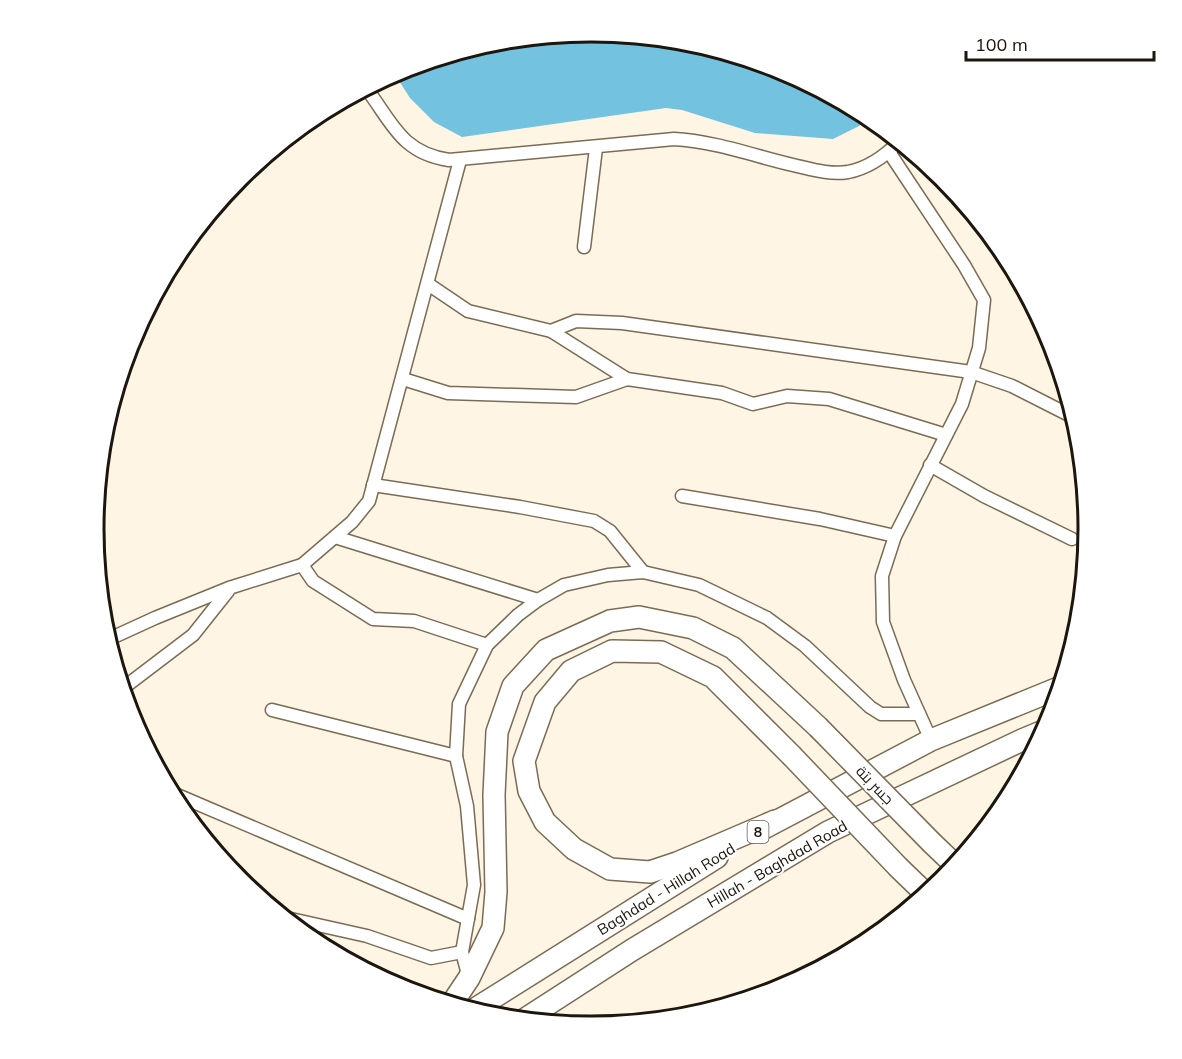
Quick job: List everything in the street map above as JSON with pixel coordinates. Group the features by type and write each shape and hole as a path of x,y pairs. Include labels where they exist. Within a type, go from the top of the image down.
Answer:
{"highway":[{"name":"جسر بتة","path":"456,997 469,978 493,928 496,892 494,795 497,732 513,686 546,650 610,621 639,617 693,628 732,648 819,727 950,860"},
{"path":"775,821 677,863 650,872 610,869 574,849 545,822 529,791 524,761 545,702 571,671 612,651 661,652 713,677 920,888"},
{"name":"Baghdad - Hillah Road","path":"482,1004 775,821 931,740 1051,691"},
{"name":"Hillah - Baghdad Road","path":"533,1014 632,950 828,832 1032,736"}],"street":[{"path":"370,94 393,128 407,143 437,159 460,160 687,140 836,173 870,165 893,147"},
{"path":"584,247 596,148"},
{"path":"889,152 984,300 979,348 962,404 895,536 882,576 883,622 931,740"},
{"path":"115,636 229,588 302,565 352,522 369,501 460,160"},
{"path":"428,284 468,310 551,331 627,379 722,393 753,404 787,396 829,399 946,435"},
{"path":"551,331 576,321 622,323 971,372 1012,386 1064,412"},
{"path":"402,379 448,393 576,397 627,379"},
{"path":"930,465 984,496 1072,539"},
{"path":"373,485 520,507 594,521 610,531 644,572"},
{"path":"682,496 820,519 895,536"},
{"path":"335,537 538,600"},
{"path":"302,565 313,581 373,619 414,621 487,645"},
{"path":"469,978 462,952 474,885 467,806 456,756 459,704 487,645 518,615 538,600 564,585 609,575 644,572 699,585 767,618 805,646 870,707 881,714 919,714"},
{"path":"128,684 193,635 229,588"},
{"path":"272,710 456,756"},
{"path":"185,798 468,918"},
{"path":"301,921 367,936 431,958 462,952"}],"water":[{"path":"591,42 623,43 686,51 748,68 807,92 861,124 833,139 755,133 682,110 666,108 462,137 434,122 410,98 399,81 465,59 527,46"}]}
